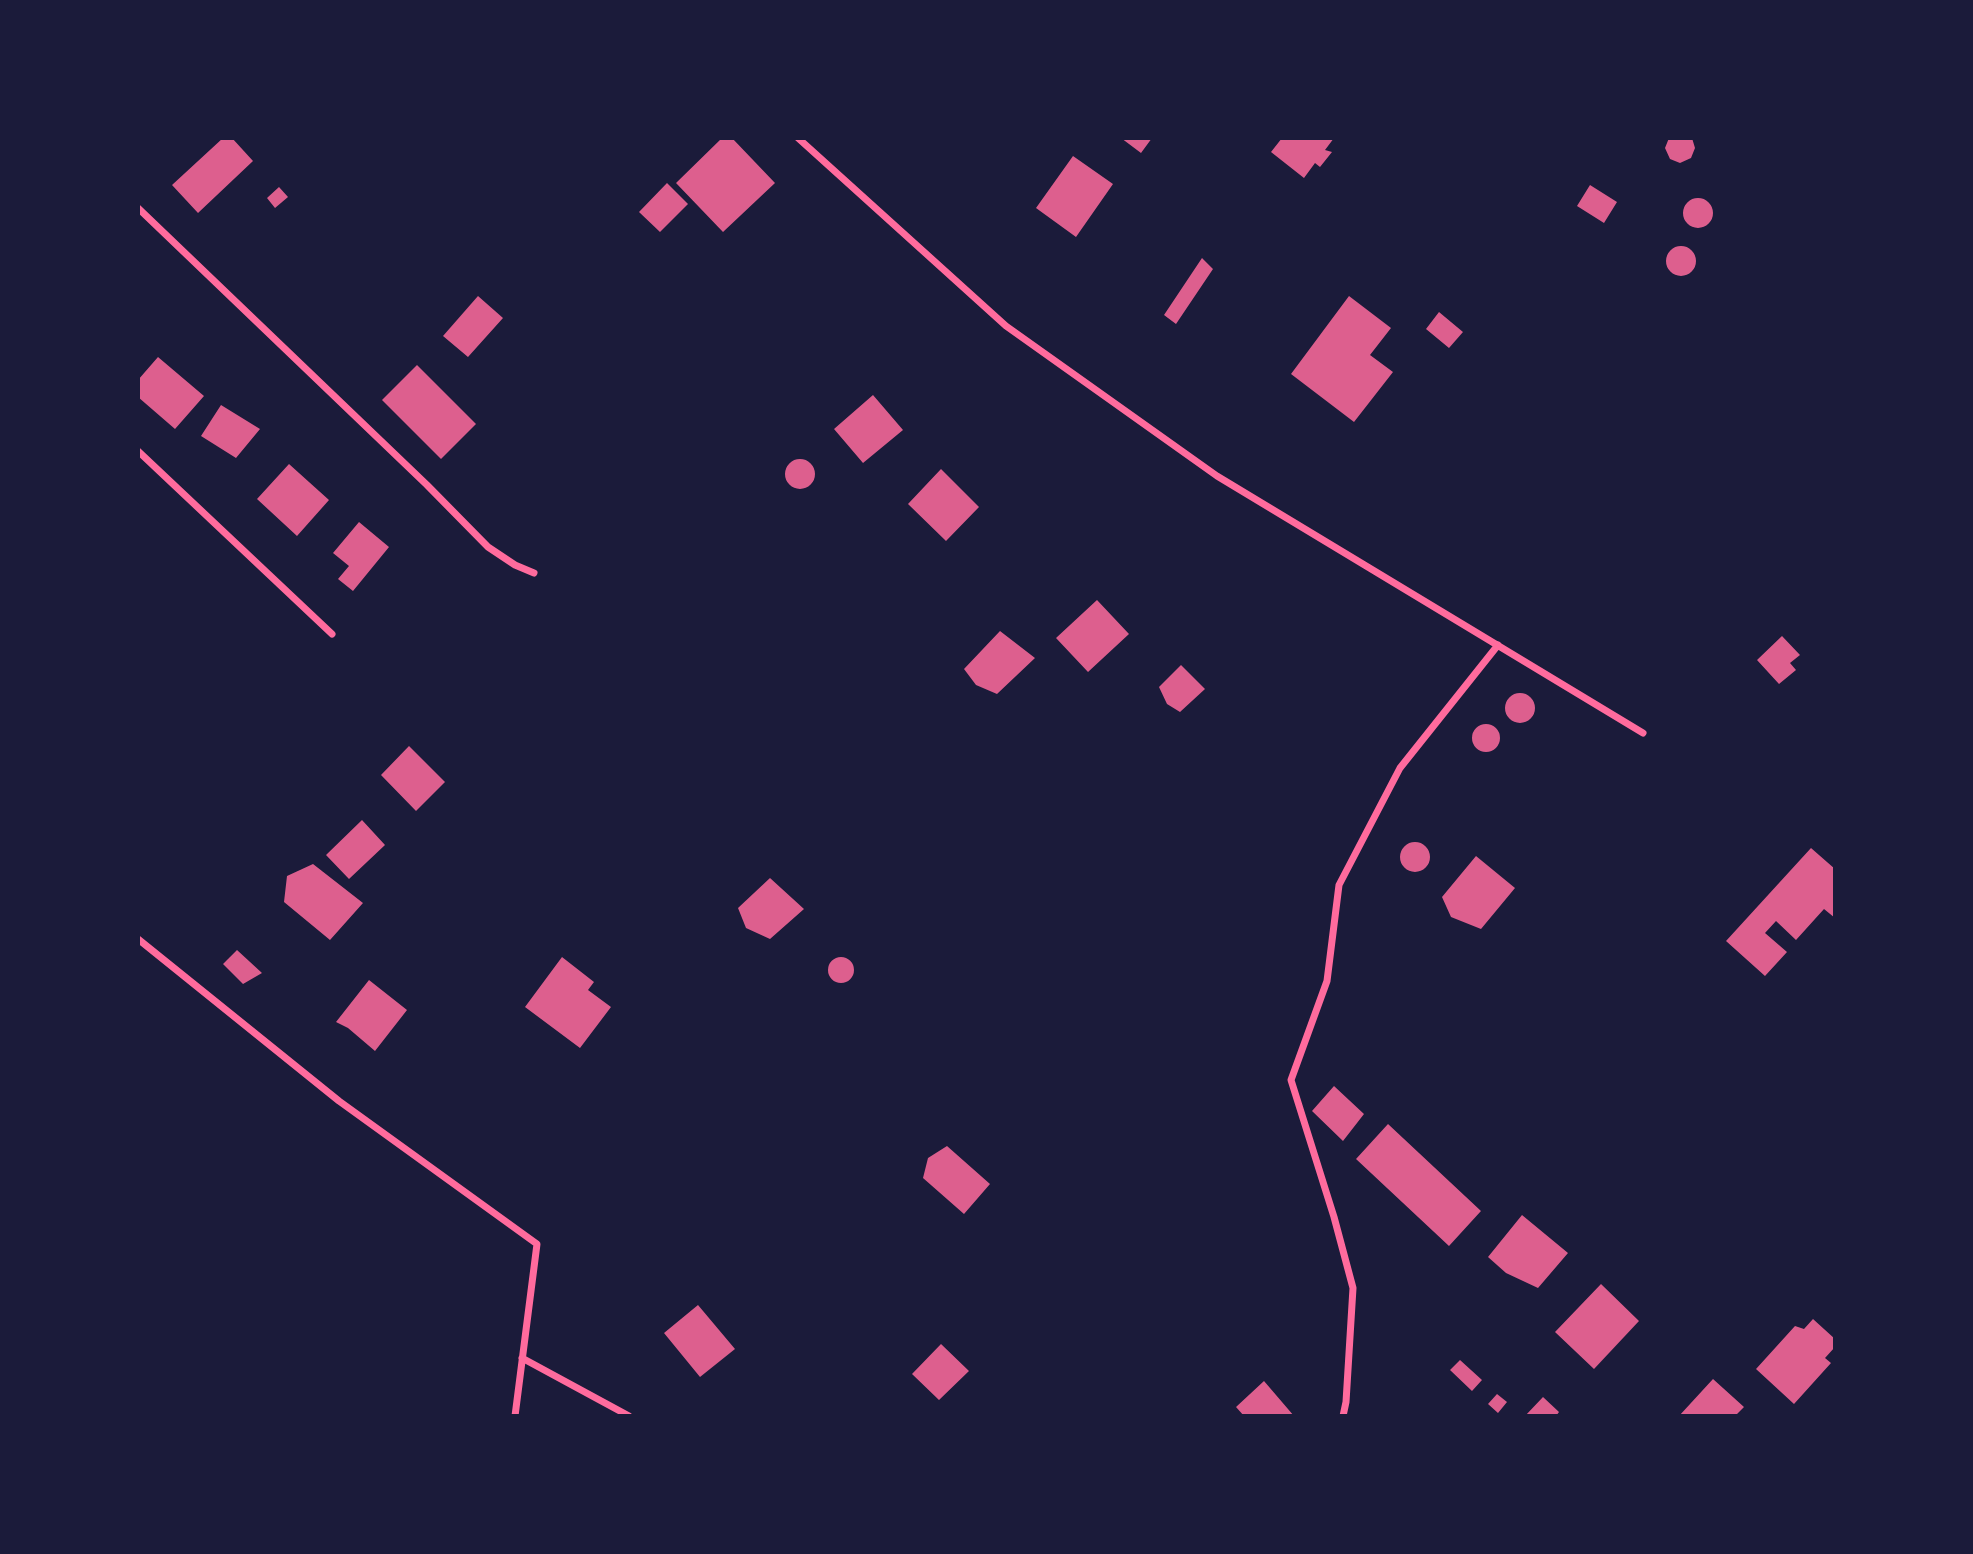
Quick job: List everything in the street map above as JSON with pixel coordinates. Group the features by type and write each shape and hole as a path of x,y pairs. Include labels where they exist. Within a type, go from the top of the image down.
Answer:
{"street":[{"path":"798,138 1006,326 1217,477 1643,733"},
{"path":"138,208 428,485 488,547 515,565 534,573"},
{"path":"138,451 332,634"},
{"path":"1343,1416 1353,1288 1291,1080 1327,981 1339,885 1399,768 1498,645"},
{"path":"138,939 340,1101 537,1244 515,1416"},
{"path":"522,1357 629,1416"}],"building":[{"path":"223,138 232,138 253,161 198,213 172,185"},
{"path":"722,138 732,138 775,183 723,232 676,183"},
{"path":"1121,138 1152,138 1141,153"},
{"path":"1282,138 1334,138 1325,150 1332,152 1320,167 1315,163 1304,178 1271,152"},
{"path":"1669,138 1692,138 1695,148 1691,158 1680,163 1670,159 1665,148"},
{"path":"1073,156 1113,184 1076,237 1036,208"},
{"path":"667,183 688,204 660,232 639,212"},
{"path":"1590,185 1617,202 1604,223 1577,206"},
{"path":"279,187 288,197 275,208 267,198"},
{"path":"1698,198 1709,202 1713,213 1709,224 1698,228 1687,224 1683,213 1687,202"},
{"path":"1681,246 1692,250 1696,261 1692,272 1681,276 1670,272 1666,261 1670,250"},
{"path":"1202,258 1213,269 1176,324 1164,315"},
{"path":"478,296 503,318 468,357 443,336"},
{"path":"1349,296 1391,328 1370,355 1393,372 1354,422 1291,374"},
{"path":"1439,312 1463,332 1449,348 1426,329"},
{"path":"158,357 204,396 175,429 138,397 138,380"},
{"path":"417,365 476,424 441,459 382,400"},
{"path":"873,395 903,430 863,463 834,429"},
{"path":"221,405 260,429 236,458 201,436"},
{"path":"800,459 811,463 815,474 811,485 800,489 789,485 785,474 789,463"},
{"path":"289,464 329,500 297,536 257,499"},
{"path":"941,469 979,507 946,541 908,504"},
{"path":"359,522 389,547 353,591 338,579 349,566 333,553"},
{"path":"1097,600 1129,634 1088,672 1056,638"},
{"path":"1000,631 1035,658 997,694 976,685 964,669"},
{"path":"1782,636 1800,655 1790,663 1796,670 1779,684 1757,660"},
{"path":"1181,665 1205,689 1180,712 1167,704 1159,687"},
{"path":"1520,693 1531,697 1535,708 1531,719 1520,723 1509,719 1505,708 1509,697"},
{"path":"1486,724 1496,728 1500,738 1496,748 1486,752 1476,748 1472,738 1476,728"},
{"path":"409,746 445,782 416,811 381,775"},
{"path":"362,820 385,845 349,879 326,855"},
{"path":"1415,842 1426,846 1430,857 1426,868 1415,872 1404,868 1400,857 1404,846"},
{"path":"1811,848 1835,869 1835,918 1824,909 1796,940 1776,921 1765,933 1787,952 1765,976 1726,941"},
{"path":"1476,856 1515,888 1481,929 1451,917 1442,897"},
{"path":"313,864 363,903 330,940 284,902 287,876"},
{"path":"770,878 804,909 770,939 746,928 738,908"},
{"path":"237,950 262,973 243,984 223,964"},
{"path":"562,957 594,982 588,990 611,1007 580,1048 525,1007"},
{"path":"841,957 850,961 854,970 850,979 841,983 832,979 828,970 832,961"},
{"path":"369,980 407,1010 375,1051 348,1028 336,1022"},
{"path":"1334,1086 1364,1114 1343,1141 1312,1111"},
{"path":"1388,1124 1481,1211 1449,1246 1356,1159"},
{"path":"947,1146 990,1184 964,1214 923,1178 928,1158"},
{"path":"1522,1215 1568,1253 1538,1288 1506,1273 1488,1257"},
{"path":"1601,1284 1639,1321 1594,1369 1555,1332"},
{"path":"698,1305 735,1349 700,1377 664,1333"},
{"path":"1813,1319 1835,1339 1835,1347 1825,1358 1831,1363 1794,1404 1756,1369 1795,1326 1804,1329"},
{"path":"941,1344 969,1371 939,1400 912,1374"},
{"path":"1460,1360 1482,1380 1472,1391 1450,1370"},
{"path":"1713,1379 1744,1407 1735,1416 1679,1416"},
{"path":"1264,1381 1294,1416 1244,1416 1236,1407"},
{"path":"1497,1394 1507,1402 1498,1413 1488,1404"},
{"path":"1543,1397 1559,1412 1556,1416 1525,1416"}]}
